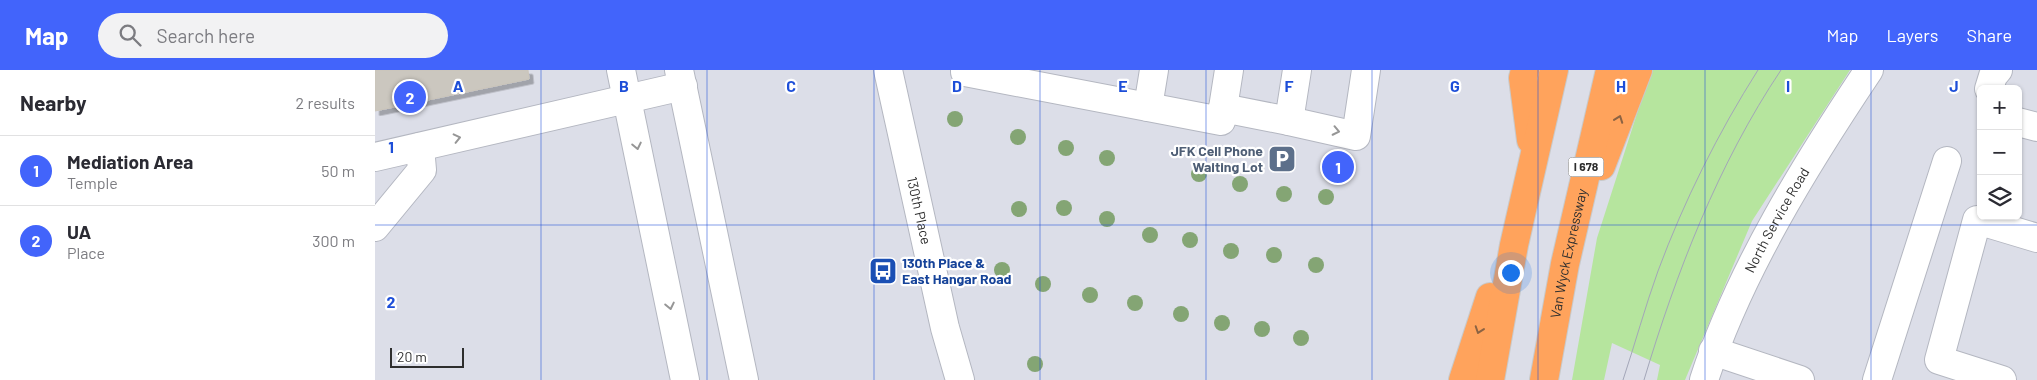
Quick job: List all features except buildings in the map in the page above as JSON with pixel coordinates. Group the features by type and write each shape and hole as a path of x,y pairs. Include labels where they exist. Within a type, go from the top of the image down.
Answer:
{"highway":[{"path":"1525,70 1523,78 1533,158"},
{"path":"1490,380 1523,201 1554,70"},
{"name":"Van Wyck Expressway","path":"1544,380 1565,264 1610,70"},
{"path":"1565,264 1638,70"},
{"path":"1463,380 1523,201"}],"street":[{"path":"621,70 685,380"},
{"name":"130th Place","path":"888,70 945,328 960,380"},
{"path":"965,70 965,72 1221,121 1229,70"},
{"path":"1148,107 1154,70"},
{"path":"1289,121 1297,70"},
{"path":"1223,108 1357,136 1366,70"},
{"name":"North Service Road","path":"1703,380 1713,351 1760,250 1820,145 1869,70"},
{"path":"1990,85 1993,76 1998,70"},
{"path":"375,157 627,99 681,78 744,380"},
{"path":"2022,123 2037,127"},
{"path":"375,227 422,170 420,147"},
{"path":"1877,380 1947,161"},
{"path":"2002,380 1939,360 1977,220 2037,238"},
{"path":"1713,351 1800,380"}],"shaded area":[{"path":"375,70 2037,70 2037,380 375,380"}],"green space":[{"path":"1651,70 1850,70 1752,221 1685,380 1657,380 1660,365 1612,343 1604,380 1572,380 1597,238"}],"tram line":[{"path":"1623,380 1653,285 1679,219 1729,118 1758,70"},
{"path":"1644,380 1670,300 1718,181 1758,106 1781,70"}],"place":[{"name":"UA","path":"410,97"},
{"name":"JFK Cell Phone Waiting Lot","path":"1282,159"},
{"name":"Mediation Area","path":"1338,167"},
{"name":"130th Place & East Hangar Road","path":"883,271"}]}
